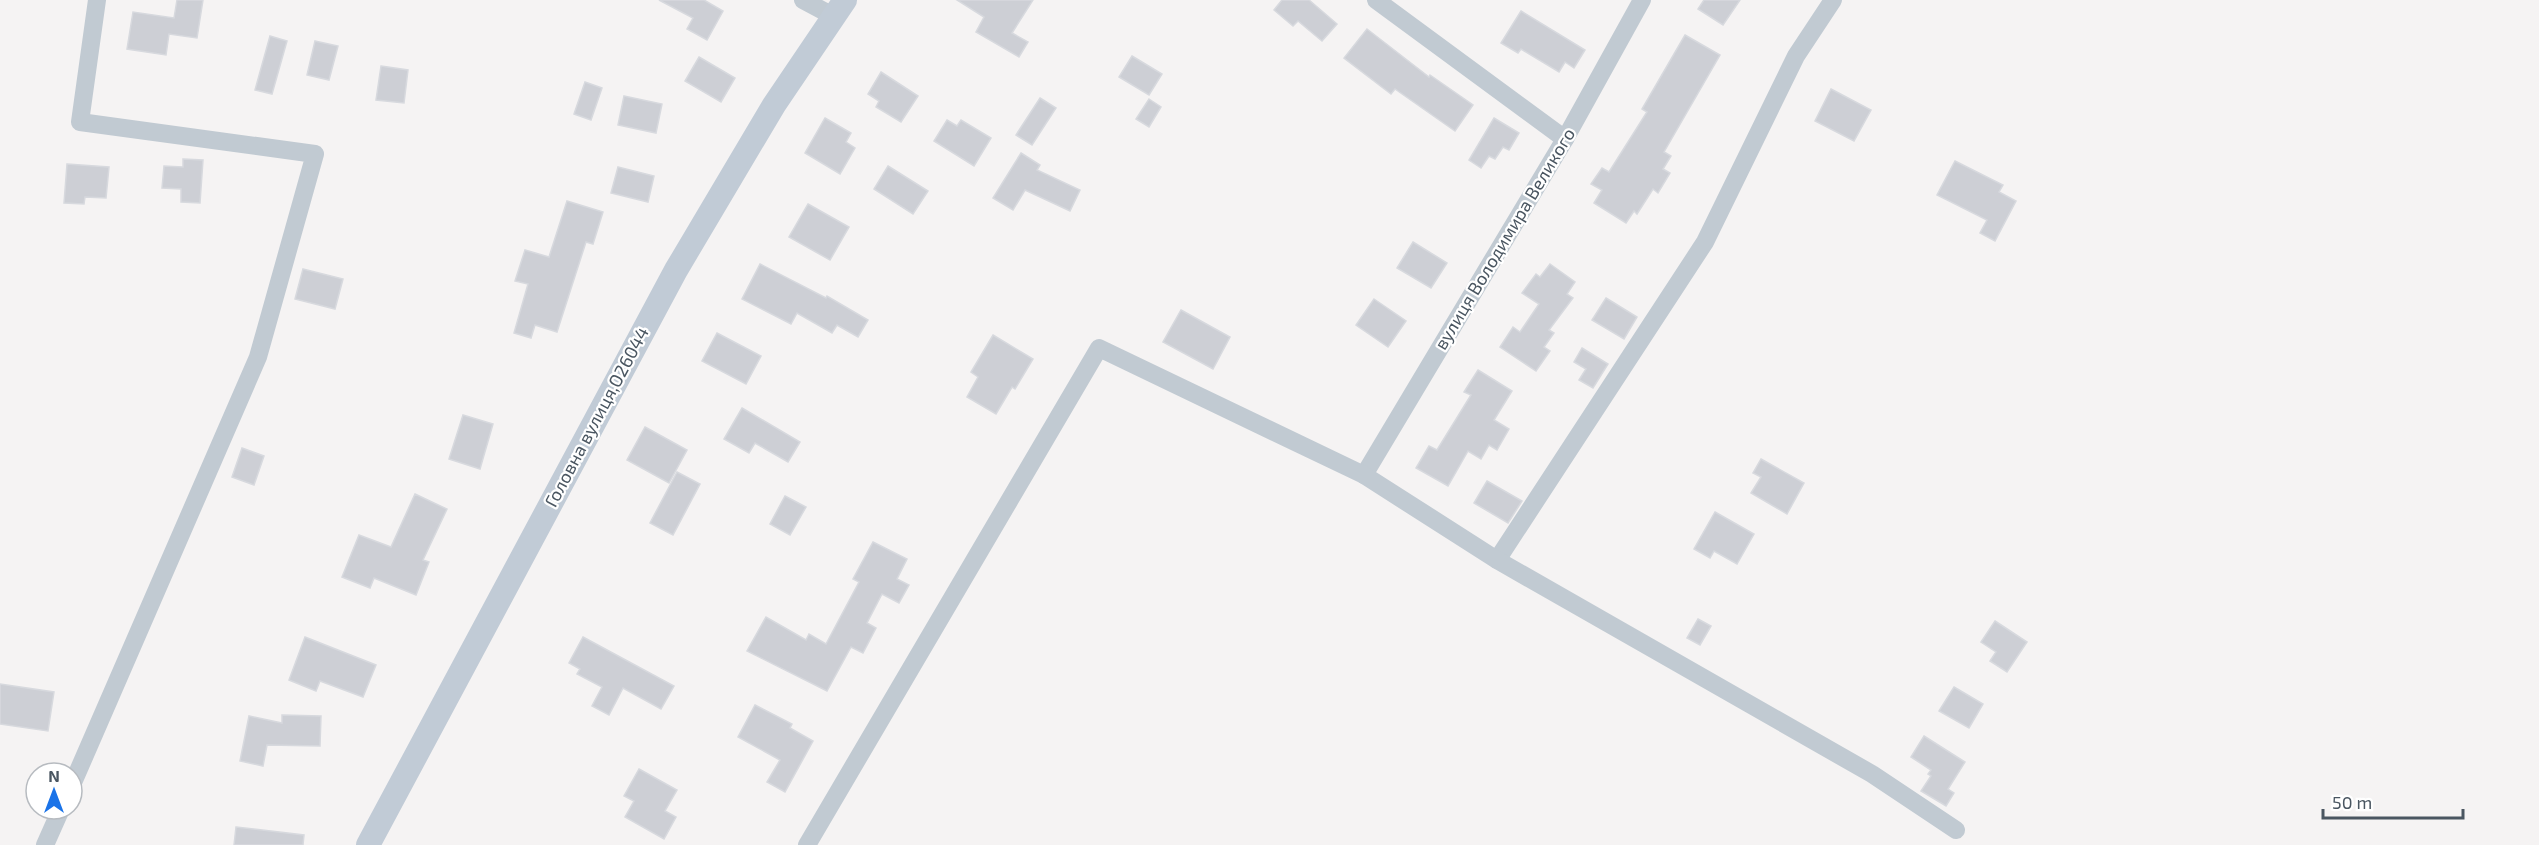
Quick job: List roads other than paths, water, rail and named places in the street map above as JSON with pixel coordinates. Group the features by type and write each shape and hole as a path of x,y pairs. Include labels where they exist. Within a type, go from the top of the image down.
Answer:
{"main road":[{"name":"Головна вулиця,О26044","path":"368,845 676,270 774,105 839,8"}],"street":[{"path":"82,761 258,357 315,154 80,122 97,0"},
{"path":"802,0 839,8"},
{"path":"1376,0 1565,140"},
{"name":"вулиця Володимира Великого","path":"1364,475 1565,140 1642,0"},
{"path":"1497,560 1705,242 1796,56 1833,0"},
{"path":"807,845 1099,348 1364,475 1497,560 1872,774 1956,830"},
{"path":"45,845 56,821"}]}
